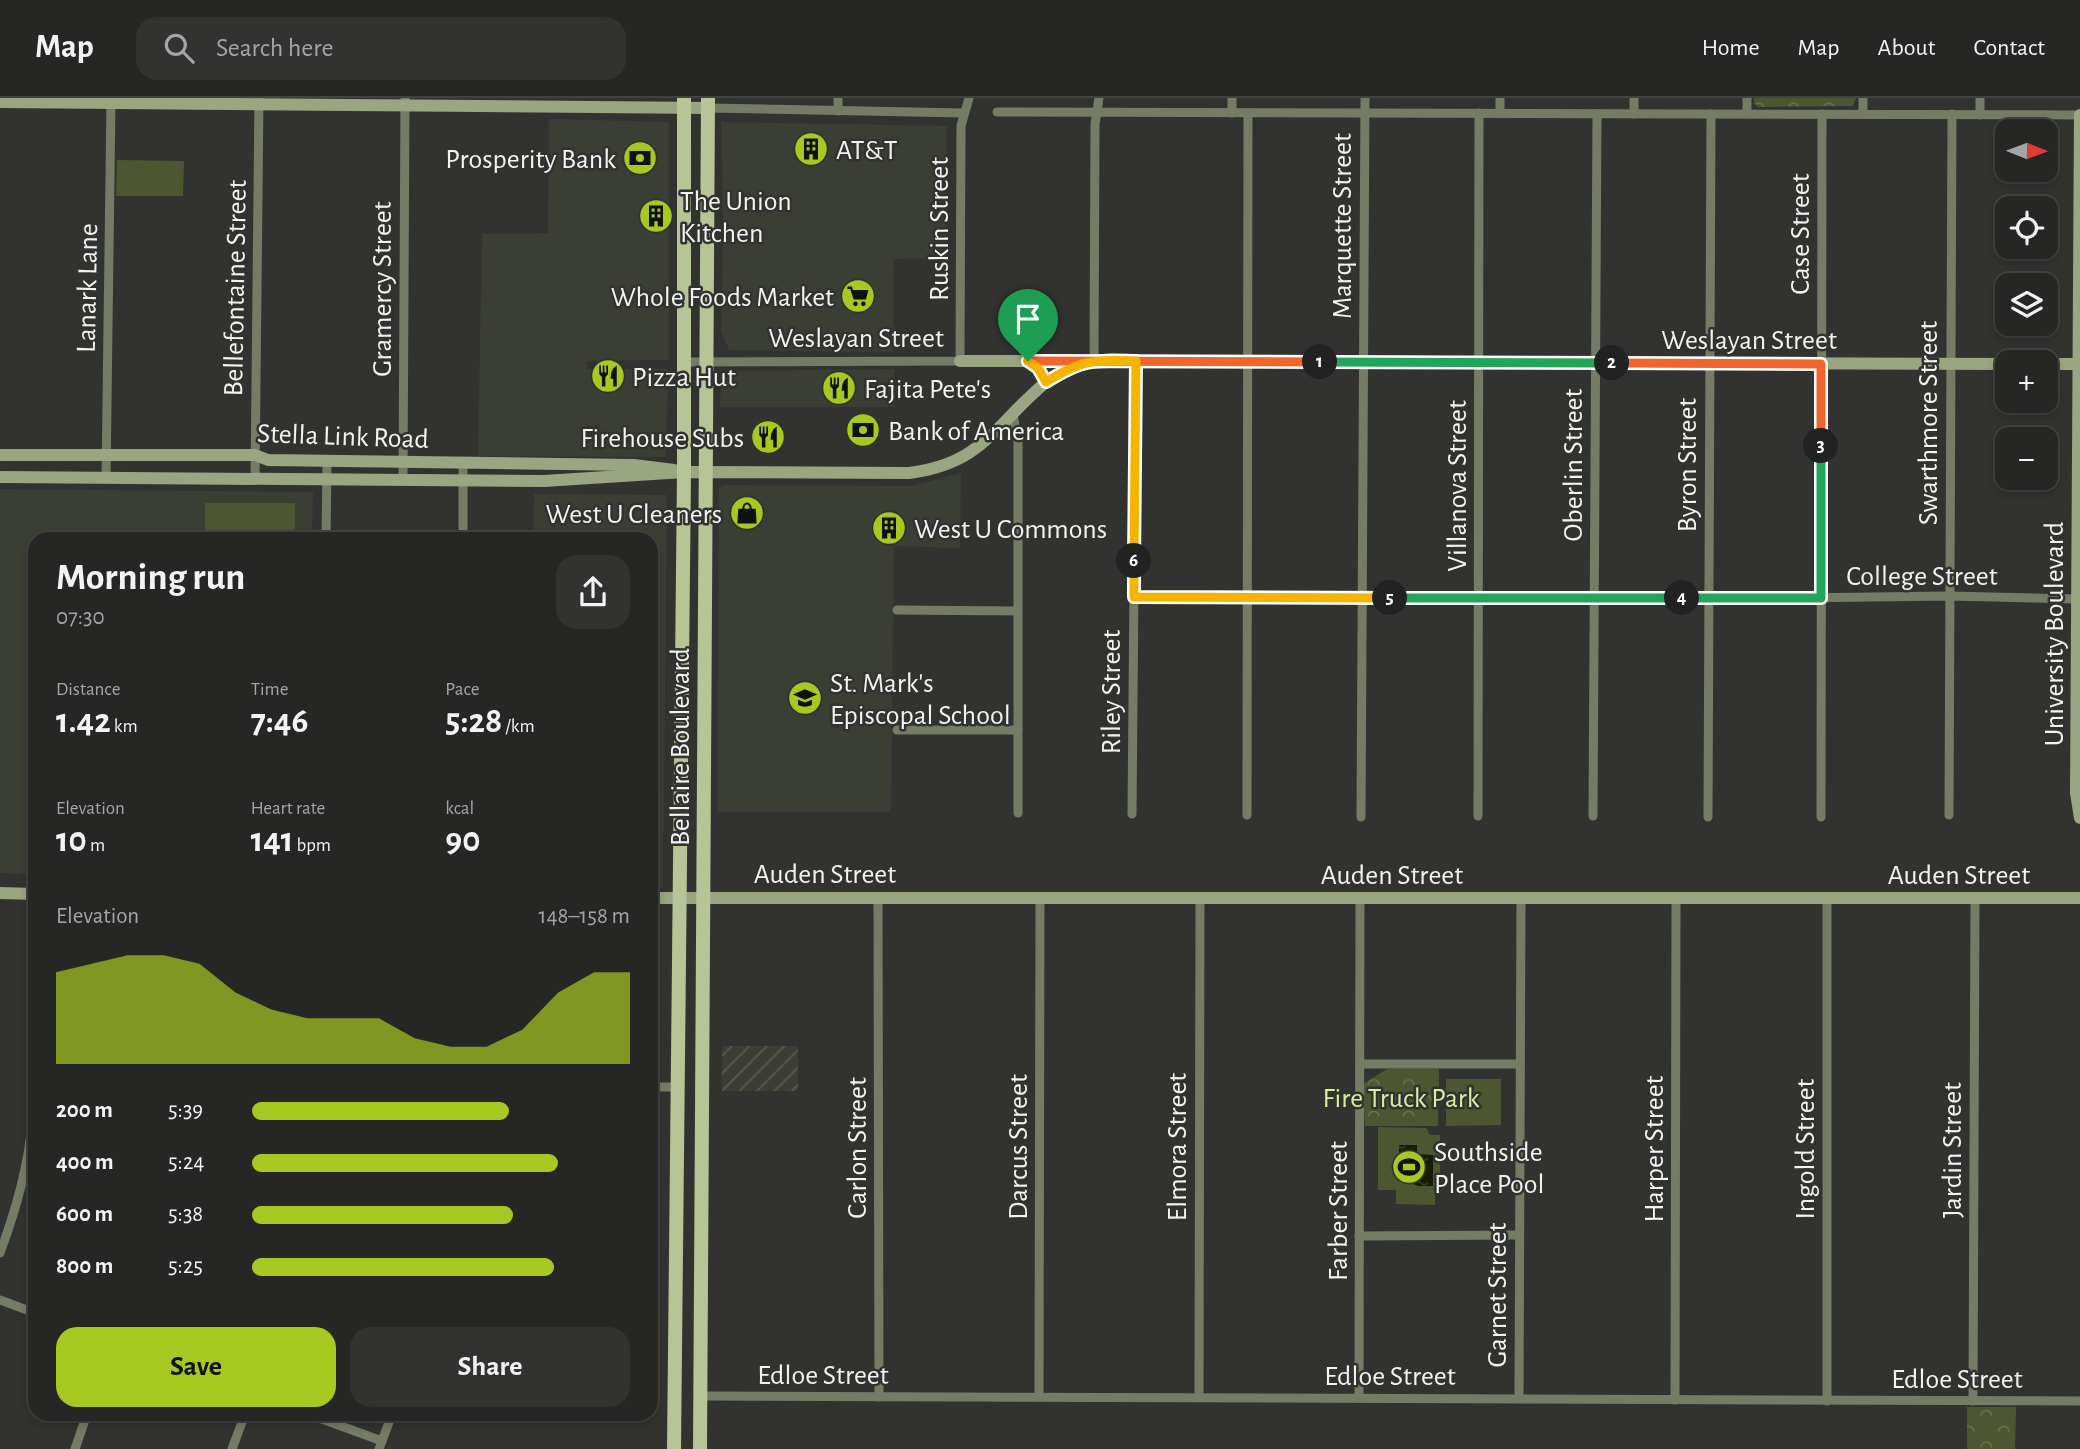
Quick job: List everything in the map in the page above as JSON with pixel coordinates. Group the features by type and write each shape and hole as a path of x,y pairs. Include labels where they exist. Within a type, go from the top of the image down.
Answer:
{"main road":[{"name":"Bellaire Boulevard","path":"674,1449 684,472 684,103"},
{"name":"Bellaire Boulevard","path":"700,1449 708,103"},
{"path":"683,581 704,581"},
{"path":"681,735 704,734"},
{"path":"678,1127 702,1127"},
{"path":"676,1273 702,1273"},
{"path":"675,1396 701,1396"}],"street":[{"path":"838,98 838,111"},
{"name":"Ruskin Street","path":"960,361 961,126 969,98"},
{"path":"1094,360 1096,113 1099,98"},
{"path":"1232,98 1232,113"},
{"name":"Marquette Street","path":"1360,817 1365,98"},
{"path":"1500,98 1500,113"},
{"path":"1634,98 1634,114"},
{"path":"1747,98 1747,114"},
{"path":"1863,98 1863,114"},
{"path":"1980,98 1980,114"},
{"path":"0,102 111,100 708,103 838,111 964,113"},
{"name":"Lanark Lane","path":"106,478 111,100"},
{"name":"Bellefontaine Street","path":"255,480 259,101"},
{"name":"Gramercy Street","path":"403,479 404,101"},
{"path":"996,112 2080,115"},
{"path":"1247,815 1248,113"},
{"name":"Villanova Street","path":"1478,816 1479,113"},
{"name":"Oberlin Street","path":"1593,816 1597,114"},
{"name":"Byron Street","path":"1708,817 1711,114"},
{"name":"Case Street","path":"1821,817 1822,114"},
{"name":"Swarthmore Street","path":"1949,815 1952,114"},
{"name":"University Boulevard","path":"2080,115 2076,793 2080,818"},
{"name":"Stella Link Road","path":"0,477 544,481 684,472 886,475 927,471 968,456 997,432 1046,382 1068,369 1094,360"},
{"name":"Weslayan Street","path":"684,362 1094,360 1995,364"},
{"path":"1028,361 1038,368 1046,382"},
{"name":"Riley Street","path":"1132,814 1136,361"},
{"path":"2058,364 2079,364"},
{"path":"1013,415 1018,441 1018,813"},
{"name":"Stella Link Road","path":"0,454 255,455 268,460 545,463 662,467 684,472"},
{"path":"16,455 16,477"},
{"path":"41,455 41,478"},
{"path":"326,532 327,461"},
{"path":"463,463 463,532"},
{"path":"544,481 545,463"},
{"name":"College Street","path":"1134,597 1709,599 1949,596 2079,599"},
{"path":"897,610 1018,611"},
{"path":"897,730 1018,730"},
{"path":"0,893 28,894"},
{"name":"Auden Street","path":"658,898 2080,898"},
{"name":"Carlon Street","path":"878,898 879,1397"},
{"name":"Darcus Street","path":"1039,1397 1040,898"},
{"name":"Elmora Street","path":"1199,1397 1200,898"},
{"name":"Farber Street","path":"1359,1397 1360,898"},
{"name":"Garnet Street","path":"1518,1398 1521,898"},
{"name":"Harper Street","path":"1675,1400 1676,898"},
{"name":"Ingold Street","path":"1827,898 1827,1401"},
{"name":"Jardin Street","path":"1973,1401 1975,898"},
{"path":"1360,1064 1520,1064"},
{"path":"658,1087 678,1087"},
{"path":"0,1253 26,1168 28,1150"},
{"path":"1359,1236 1519,1235"},
{"path":"0,1300 28,1310"},
{"name":"Edloe Street","path":"701,1396 2080,1401"},
{"path":"75,1449 85,1421"},
{"path":"232,1449 242,1421"},
{"path":"324,1421 381,1445 390,1421"}],"shaded area":[{"path":"549,119 669,122 669,360 587,361 587,369 668,369 666,457 478,456 482,234 548,233"},
{"path":"721,122 947,126 946,258 894,259 893,352 729,350 721,331"},
{"path":"894,369 894,407 720,407 721,371"},
{"name":"St. Mark's Episcopal School","path":"961,473 960,548 894,546 891,812 717,812 719,487 911,486"},
{"path":"0,489 313,492 312,532 28,532 28,874 0,873"},
{"path":"534,494 667,495 663,888 658,888 658,532 533,532"},
{"path":"722,1046 798,1046 798,1091 722,1091"}],"green space":[{"path":"1754,98 1856,98 1853,106 1758,107"},
{"path":"117,160 184,161 183,196 116,196"},
{"path":"205,503 295,503 295,532 205,532"},
{"name":"Fire Truck Park","path":"1387,1069 1439,1069 1438,1126 1365,1126 1363,1084"},
{"path":"1446,1079 1501,1079 1501,1125 1446,1126"},
{"name":"Southside Place Pool","path":"1378,1127 1426,1128 1430,1135 1440,1135 1440,1191 1435,1191 1435,1205 1396,1204 1396,1190 1378,1190"},
{"path":"1967,1407 2016,1407 2015,1449 1967,1449"}],"water":[{"path":"1399,1145 1417,1145 1417,1154 1433,1155 1433,1186 1411,1183 1410,1176 1399,1179"}],"place":[{"name":"AT&T","path":"811,149"},
{"name":"Prosperity Bank","path":"640,158"},
{"name":"The Union Kitchen","path":"656,216"},
{"name":"Whole Foods Market","path":"858,296"},
{"name":"Pizza Hut","path":"608,376"},
{"name":"Fajita Pete's","path":"839,388"},
{"name":"Bank of America","path":"863,430"},
{"name":"Firehouse Subs","path":"768,437"},
{"name":"West U Cleaners","path":"747,513"},
{"name":"West U Commons","path":"889,528"},
{"name":"St. Mark's Episcopal School","path":"805,698"},
{"name":"Southside Place Pool","path":"1409,1167"}],"route":[{"path":"1028,361 1038,368 1046,382 1068,369 1094,360 1136,361 1134,597 1821,598 1821,364 1478,361 1094,360 1028,361"}]}
